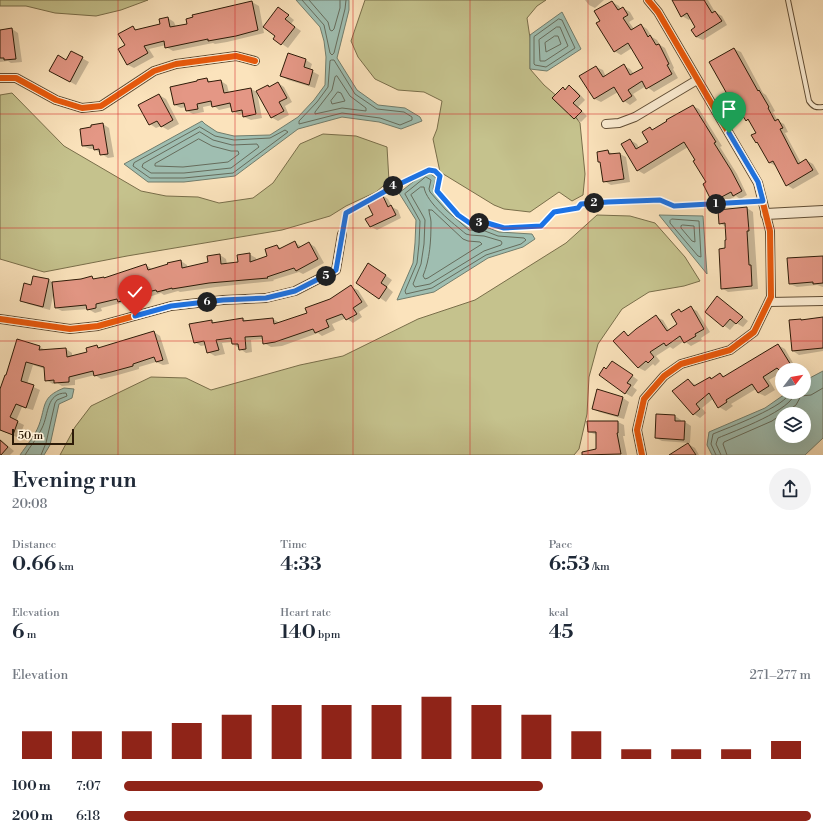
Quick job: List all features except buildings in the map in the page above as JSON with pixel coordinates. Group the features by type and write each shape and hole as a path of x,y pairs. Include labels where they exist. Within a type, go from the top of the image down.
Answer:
{"street":[{"path":"642,455 636,430 644,399 664,376 680,364 730,350 754,332 771,297 770,231 758,182 658,12 648,0"},
{"path":"0,78 16,78 56,100 82,108 101,106 154,71 176,64 236,56 255,61"},
{"path":"606,124 619,123 635,117 697,80"},
{"path":"766,214 823,211"},
{"path":"1,321 70,329 98,326 171,306 223,300 266,298 295,291 336,270 342,234"},
{"path":"769,302 823,301"}],"lane":[{"path":"788,0 810,101 812,106 818,108 823,107"}],"path":[{"path":"342,234 346,213 391,188 429,170 435,171 440,176 437,191 458,215 471,224 484,222 504,228 541,226 554,212 578,208 581,204 660,200 674,206 763,201"}],"shaded area":[{"path":"0,0 148,0 121,10 96,16 55,13 26,6 0,6"},
{"path":"365,0 546,0 537,6 527,18 530,38 530,69 544,85 566,104 580,123 585,174 583,195 572,201 559,192 530,212 504,209 494,205 440,172 433,139 437,129 442,101 424,92 398,90 375,79 358,57 351,41"},
{"path":"12,93 64,146 141,191 166,196 198,197 219,203 253,198 273,183 300,144 323,134 356,136 387,147 389,181 376,192 346,206 330,216 282,230 127,256 44,272 0,259 0,95"},
{"path":"597,215 630,216 655,223 685,257 700,281 684,286 649,292 622,309 598,344 589,377 587,414 579,449 574,455 60,455 75,427 91,406 151,377 186,378 211,390 300,365 343,356 418,319 475,300 566,243"}],"water":[{"path":"296,0 349,0 349,10 337,58 357,90 378,105 405,108 420,117 422,121 401,129 379,122 342,117 298,129 235,176 184,182 148,182 124,164 202,121 217,132 234,136 270,135 298,117 314,100 325,85 326,57 320,27"},
{"path":"562,12 581,49 547,71 530,69 530,35"},
{"path":"427,171 436,178 433,189 449,207 471,226 486,227 499,232 532,234 535,239 523,247 488,258 434,292 397,300 413,263 416,220 399,193"},
{"path":"659,215 703,216 707,274"},
{"path":"823,371 823,438 805,455 712,455 707,445 709,432 765,408 778,399 811,399 811,377"},
{"path":"64,388 74,389 72,398 59,404 50,445 44,455 20,455 37,429 48,399 51,395"}],"cycle path":[{"path":"642,455 637,430 644,399 664,376 681,364 730,350 754,332 771,297 770,231 758,183 658,12 648,0"},
{"path":"0,78 16,78 56,100 82,108 101,106 154,71 176,64 236,56 255,61"},
{"path":"0,319 70,329 98,326 171,306 223,300 266,298 295,291 336,270 342,234"}],"route":[{"path":"135,316 171,306 223,300 266,298 295,291 318,280 336,270 346,213 391,188 429,170 435,171 440,176 437,191 458,215 471,224 484,222 504,228 541,226 554,212 578,208 581,204 660,200 674,206 763,201 758,182 729,133"}]}
